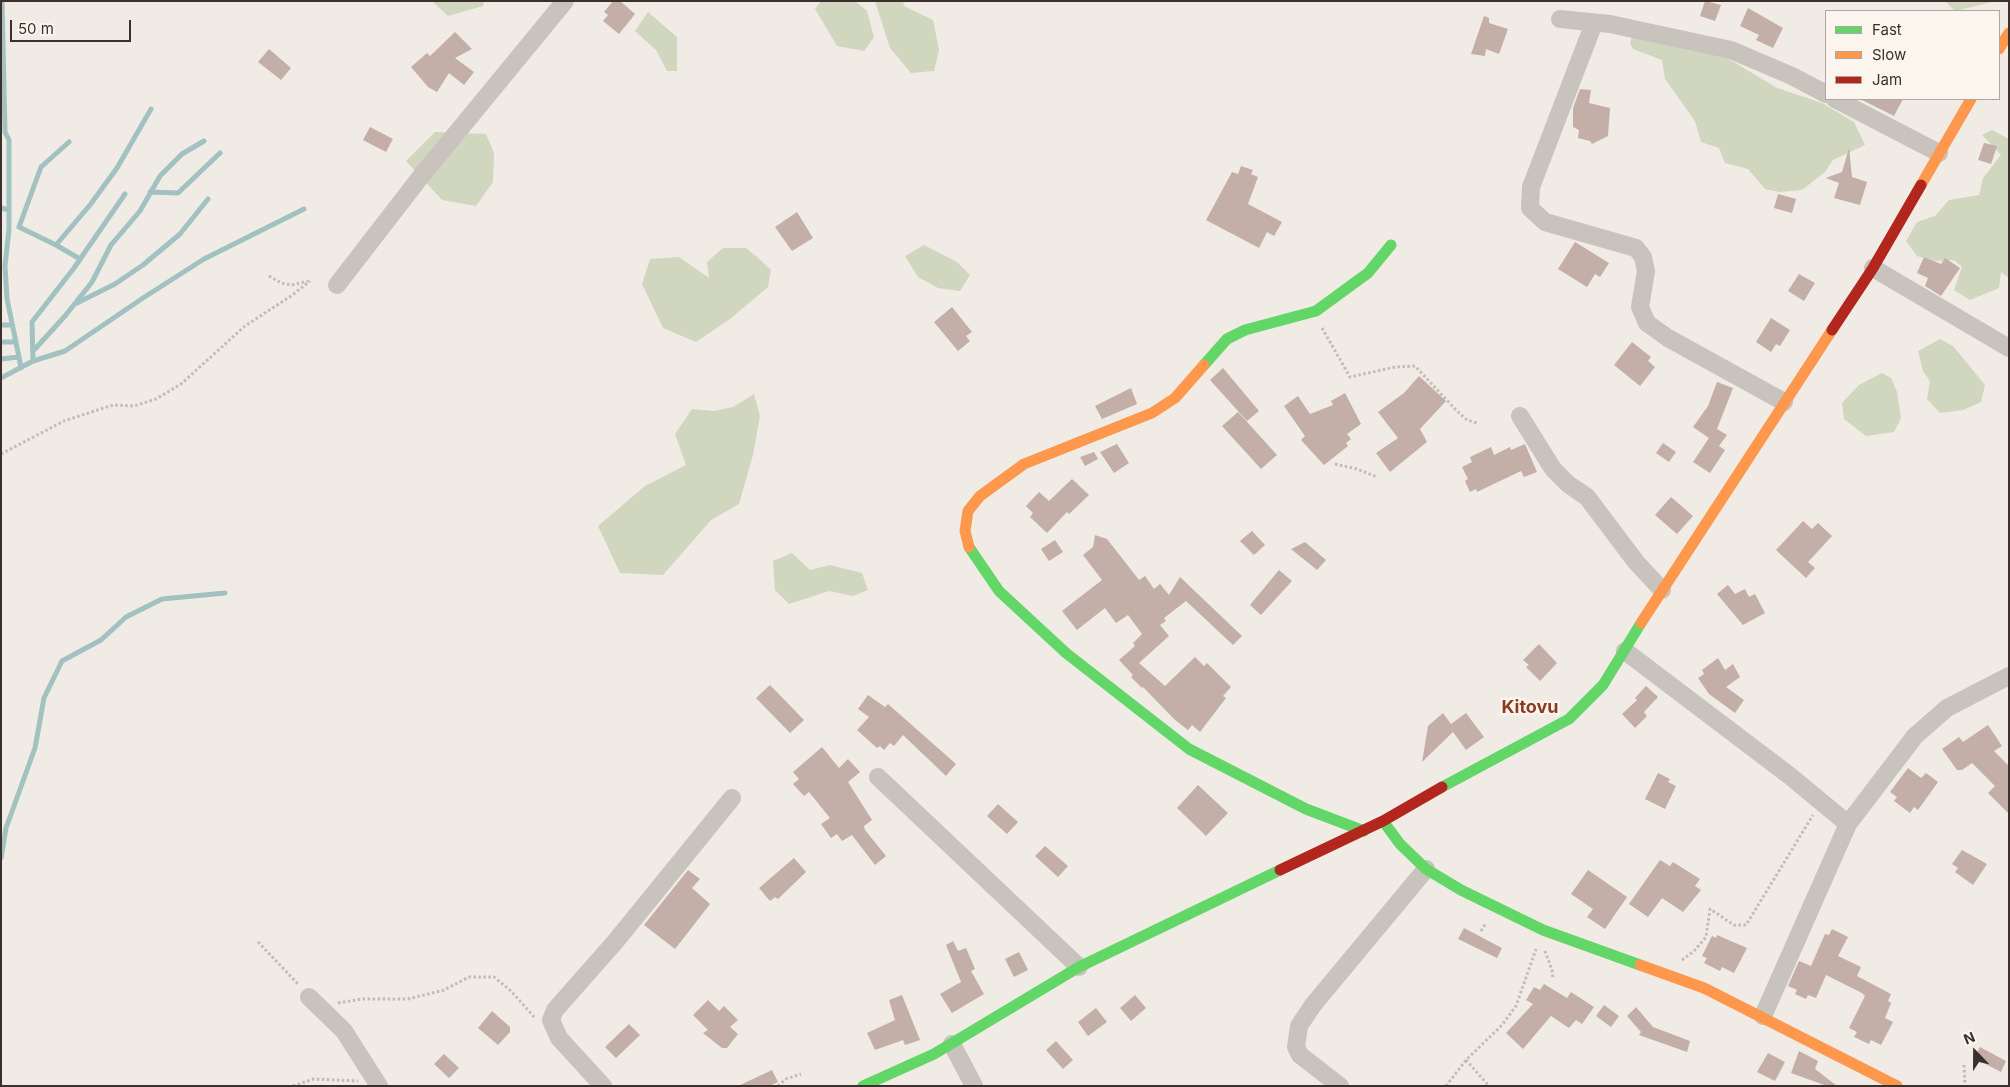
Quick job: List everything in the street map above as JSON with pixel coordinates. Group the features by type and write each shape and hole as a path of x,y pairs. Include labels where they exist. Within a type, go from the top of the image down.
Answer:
{"street":[{"path":"337,285 422,175 565,1"},
{"path":"1560,19 1610,24 1731,50 1792,76 1825,93"},
{"path":"1594,23 1531,187 1530,208 1545,222 1636,248 1643,257 1646,271 1640,307 1647,323 1676,343 1784,402"},
{"path":"2000,49 2009,33"},
{"path":"1837,100 1938,154"},
{"path":"866,1085 952,1044 1079,967 1364,831 1447,784 1569,720 1603,685 1662,590 1873,268 1970,100"},
{"path":"1364,831 1306,809 1189,749 1066,653 1000,591 970,550 965,531 968,510 980,496 1024,464 1124,426 1152,413 1175,398 1228,339 1245,330 1316,311 1368,273 1391,245"},
{"path":"1873,268 2009,348"},
{"path":"1520,416 1553,468 1568,484 1587,497 1636,562 1662,590"},
{"path":"1625,651 1817,798 1848,824"},
{"path":"1763,1016 1848,824 1915,736 1947,708 2009,676"},
{"path":"878,776 1079,967"},
{"path":"603,1086 553,1029 551,1020 555,1010 615,942 732,798"},
{"path":"1383,821 1400,844 1426,869 1542,934 1665,972 1763,1016 1897,1086"},
{"path":"1340,1086 1300,1055 1296,1047 1299,1026 1426,869"},
{"path":"310,997 344,1031 376,1081"},
{"path":"952,1044 974,1086"}],"path":[{"path":"1,454 64,421 113,405 134,406 156,399 181,384 245,326 310,281 292,285 282,283 269,276"},
{"path":"1316,311 1322,330 1350,377 1394,368 1415,366 1455,409 1467,420 1477,423"},
{"path":"1335,464 1357,469 1377,477"},
{"path":"1665,972 1694,951 1706,937 1710,909 1734,925 1746,925 1813,816 1817,798"},
{"path":"1542,934 1553,980"},
{"path":"1446,1086 1466,1060 1502,1026 1516,1006 1542,934"},
{"path":"258,942 310,997 334,1004 362,999 408,999 444,990 469,977 494,977 511,991 545,1027 553,1029"},
{"path":"1466,1060 1489,1086"},
{"path":"1964,1065 1965,1086"},
{"path":"778,1086 786,1079 801,1074"},
{"path":"293,1086 314,1079 376,1081"}],"green space":[{"path":"432,1 484,1 483,6 448,16"},
{"path":"821,1 855,1 867,11 874,37 864,51 837,46 815,9"},
{"path":"875,1 903,1 904,6 933,20 939,50 934,71 911,73 890,48"},
{"path":"1945,1 1997,1 1959,10 1954,10"},
{"path":"648,12 677,37 677,71 667,71 656,50 635,31"},
{"path":"1632,37 1724,56 1777,88 1822,103 1854,122 1865,145 1833,160 1825,172 1802,190 1779,192 1765,189 1748,169 1725,163 1719,148 1701,142 1695,121 1665,79 1662,60 1633,49 1630,43"},
{"path":"1992,130 2009,139 2009,278 2001,272 1999,288 1970,300 1954,290 1962,267 1954,260 1936,261 1917,256 1906,241 1917,222 1935,216 1949,200 1979,195 1983,178 2001,155 1982,135"},
{"path":"435,132 486,134 494,153 493,182 476,206 442,200 406,161"},
{"path":"924,245 957,262 970,275 960,291 938,288 918,277 905,256"},
{"path":"723,248 746,248 757,257 771,270 768,287 730,319 696,342 663,328 642,284 650,259 679,257 709,278 707,262"},
{"path":"1940,339 1953,346 1985,385 1981,402 1963,410 1940,413 1927,399 1930,381 1923,371 1918,351"},
{"path":"1882,373 1891,378 1897,392 1901,418 1894,432 1866,436 1844,419 1842,403 1859,385"},
{"path":"754,394 760,416 753,455 739,504 711,520 663,575 620,573 598,526 645,486 686,465 675,434 692,409 714,411 733,407"},
{"path":"792,553 810,570 830,565 862,573 868,590 853,596 829,591 789,604 775,590 773,561"}],"building":[{"path":"613,1 620,1 635,14 619,34 603,21 608,15 604,12"},
{"path":"1705,1 1721,5 1715,21 1700,16"},
{"path":"1748,8 1783,28 1773,48 1756,40 1759,35 1740,26"},
{"path":"1484,16 1489,18 1489,23 1508,29 1499,54 1486,49 1485,56 1471,54"},
{"path":"455,32 472,49 455,58 474,72 464,85 449,73 437,92 428,87 411,67 427,53 430,56"},
{"path":"269,49 291,68 281,80 258,62"},
{"path":"1580,89 1591,90 1589,103 1610,108 1608,136 1592,144 1590,141 1578,138 1579,130 1573,127 1573,108"},
{"path":"1862,100 1902,100 1894,116"},
{"path":"370,127 393,139 386,152 363,140"},
{"path":"1984,143 1997,146 1991,164 1978,160"},
{"path":"1849,148 1852,177 1867,182 1860,205 1834,198 1839,183 1826,178 1842,172"},
{"path":"1241,166 1253,170 1251,174 1258,177 1248,204 1282,222 1274,236 1267,232 1259,248 1206,220 1232,172 1238,174"},
{"path":"1778,194 1796,199 1792,213 1774,208"},
{"path":"797,212 813,238 792,251 775,227"},
{"path":"1575,242 1609,263 1600,277 1595,274 1587,287 1558,269"},
{"path":"1924,257 1941,264 1945,258 1960,268 1941,296 1925,286 1928,278 1917,273"},
{"path":"1799,274 1815,283 1804,301 1788,291"},
{"path":"952,307 972,332 966,336 970,341 958,351 934,322"},
{"path":"1771,318 1790,330 1780,346 1776,344 1771,352 1756,342"},
{"path":"1632,342 1651,357 1648,361 1655,367 1640,386 1614,365"},
{"path":"1223,368 1259,411 1247,421 1210,380"},
{"path":"1419,376 1446,401 1420,429 1427,442 1390,472 1376,453 1398,438 1378,412 1404,393"},
{"path":"1717,382 1733,388 1717,429 1727,435 1719,446 1725,450 1710,473 1693,462 1709,438 1693,427 1708,406"},
{"path":"1131,388 1137,404 1102,419 1095,406"},
{"path":"1345,393 1361,424 1347,434 1351,439 1346,443 1348,446 1324,465 1301,440 1305,436 1284,406 1298,396 1310,414 1333,405 1331,401"},
{"path":"1238,412 1277,455 1261,469 1222,426"},
{"path":"1663,443 1676,452 1669,462 1656,453"},
{"path":"1117,444 1129,463 1114,473 1100,452"},
{"path":"1525,444 1537,472 1524,477 1521,471 1477,492 1476,489 1470,492 1465,481 1468,479 1462,467 1472,462 1470,457 1491,447 1494,455 1510,447 1511,450"},
{"path":"1094,452 1098,459 1085,466 1080,457"},
{"path":"1072,479 1089,495 1069,514 1067,512 1047,533 1030,517 1033,513 1026,506 1039,492 1049,501"},
{"path":"1671,497 1693,516 1677,534 1655,515"},
{"path":"1803,521 1812,529 1818,523 1832,536 1808,562 1815,568 1806,578 1776,550"},
{"path":"1252,531 1265,545 1254,555 1240,541"},
{"path":"1095,535 1107,539 1139,580 1145,576 1154,589 1160,584 1169,595 1180,577 1242,636 1233,645 1186,601 1164,618 1166,621 1160,625 1169,636 1139,663 1165,686 1195,657 1204,666 1207,663 1231,687 1223,696 1226,698 1200,732 1192,725 1188,730 1174,719 1131,677 1133,675 1119,660 1135,646 1133,643 1142,634 1128,615 1116,623 1105,608 1077,630 1062,611 1102,580 1083,555 1093,547"},
{"path":"1055,540 1063,552 1049,561 1041,549"},
{"path":"1305,542 1326,560 1317,570 1291,549"},
{"path":"1279,570 1292,581 1261,615 1250,605"},
{"path":"1728,585 1735,594 1745,589 1749,597 1755,594 1765,613 1743,625 1717,594"},
{"path":"1539,644 1557,663 1540,681 1526,667 1529,665 1523,660"},
{"path":"1718,658 1725,670 1733,664 1740,677 1726,687 1744,700 1735,713 1709,694 1698,678 1704,674 1702,670"},
{"path":"770,685 804,720 790,733 756,698"},
{"path":"1646,686 1658,697 1644,712 1647,716 1635,728 1622,714 1637,700 1635,698"},
{"path":"868,695 885,707 888,704 956,764 946,776 903,735 894,746 890,743 884,750 880,746 877,748 857,730 869,717 858,709"},
{"path":"1443,713 1451,724 1466,713 1484,737 1466,750 1453,732 1422,762 1428,726"},
{"path":"1988,725 2002,746 1994,751 2009,766 2009,814 1988,793 1995,786 1972,763 1962,770 1957,770 1942,749 1959,737 1963,742"},
{"path":"822,747 839,768 848,759 860,772 848,782 872,820 864,826 865,830 886,856 875,865 852,835 842,841 837,834 831,838 821,824 830,818 809,792 804,796 793,784 799,779 793,772"},
{"path":"1908,768 1921,778 1926,773 1938,782 1918,810 1914,807 1910,813 1894,801 1897,797 1890,792"},
{"path":"1658,773 1670,779 1668,782 1676,786 1665,809 1645,799"},
{"path":"1198,785 1228,813 1206,836 1177,808"},
{"path":"998,804 1018,822 1007,834 987,816"},
{"path":"1045,846 1068,866 1058,877 1035,856"},
{"path":"1962,850 1987,864 1973,885 1955,872 1958,868 1952,864"},
{"path":"794,858 806,872 778,899 775,897 770,901 759,888"},
{"path":"1660,860 1670,866 1673,862 1700,879 1695,886 1701,890 1683,912 1662,898 1648,917 1629,904"},
{"path":"688,870 700,879 692,888 710,904 675,949 644,925"},
{"path":"1588,870 1627,897 1605,929 1587,917 1593,909 1571,894"},
{"path":"1464,928 1502,948 1497,958 1458,939"},
{"path":"1832,929 1848,937 1838,956 1861,967 1857,976 1891,994 1888,1001 1891,1003 1885,1018 1893,1022 1881,1045 1871,1040 1869,1044 1854,1037 1857,1032 1849,1028 1865,996 1862,993 1826,975 1816,998 1808,995 1806,999 1795,994 1797,990 1788,986 1799,961 1811,966 1825,934 1829,935"},
{"path":"1717,935 1747,948 1734,973 1722,967 1720,971 1704,963 1707,958 1702,956 1712,936 1716,938"},
{"path":"953,941 958,951 966,948 975,969 971,971 984,994 952,1013 940,994 961,982 946,945"},
{"path":"1019,952 1028,970 1014,977 1005,959"},
{"path":"1544,984 1567,998 1571,992 1594,1007 1582,1024 1576,1020 1569,1028 1551,1016 1523,1049 1506,1033 1533,1004 1526,1000 1534,987 1540,990"},
{"path":"902,995 920,1040 905,1045 903,1040 875,1050 867,1033 895,1020 889,1000"},
{"path":"1135,995 1146,1008 1131,1021 1120,1008"},
{"path":"708,1000 719,1011 724,1006 738,1020 730,1027 738,1034 727,1048 722,1048 703,1033 708,1030 693,1015"},
{"path":"1604,1005 1619,1016 1611,1027 1596,1016"},
{"path":"1636,1007 1653,1027 1690,1041 1687,1052 1639,1035 1641,1032 1627,1016"},
{"path":"1096,1008 1107,1022 1088,1036 1078,1022"},
{"path":"492,1011 510,1027 510,1032 498,1045 478,1028"},
{"path":"629,1024 640,1035 616,1058 605,1047"},
{"path":"1056,1041 1073,1060 1063,1069 1046,1050"},
{"path":"1980,1047 2006,1061 2001,1072 1974,1058"},
{"path":"1799,1051 1818,1061 1815,1069 1837,1086 1827,1086 1791,1073"},
{"path":"1768,1053 1785,1062 1775,1081 1757,1072"},
{"path":"444,1054 459,1068 449,1078 434,1064"},
{"path":"772,1070 778,1082 770,1086 738,1086"}],"waterway":[{"path":"2,1 5,132 9,140 9,229 5,266 7,299 19,357"},
{"path":"80,259 56,245 90,205 117,168 151,109"},
{"path":"35,349 92,282 111,245 140,211 160,176 182,154 204,141"},
{"path":"56,245 19,227 41,167 69,142"},
{"path":"150,192 178,193 220,153"},
{"path":"1,378 33,361 32,322 74,268 125,194"},
{"path":"77,303 115,284 143,265 180,234 208,199"},
{"path":"1,208 9,210"},
{"path":"33,361 65,351 204,259 304,209"},
{"path":"1,325 12,325"},
{"path":"1,342 16,342"},
{"path":"1,359 19,357 21,368"},
{"path":"1,858 6,828 35,748 44,698 62,661 101,640 126,617 162,599 225,593"}],"traffic: fast":[{"path":"1204,365 1227,339 1245,330 1316,311 1368,273 1391,245"},
{"path":"969,547 999,591 1066,653 1189,749 1306,809 1364,831"},
{"path":"1442,787 1569,719 1603,685 1641,623"},
{"path":"1383,821 1400,844 1426,869 1461,890 1543,930 1640,965"},
{"path":"863,1086 934,1054 1079,967 1280,870"}],"traffic: slow":[{"path":"2000,47 2009,33"},
{"path":"1921,185 1970,100"},
{"path":"1641,623 1832,330"},
{"path":"969,547 965,531 968,511 980,496 1024,464 1152,413 1175,398 1204,365"},
{"path":"1640,965 1704,988 1897,1086"}],"traffic: jam":[{"path":"1832,330 1873,268 1921,185"},
{"path":"1280,870 1383,821 1442,787"}],"district":[{"name":"Kitovu","path":"1530,708"}]}
